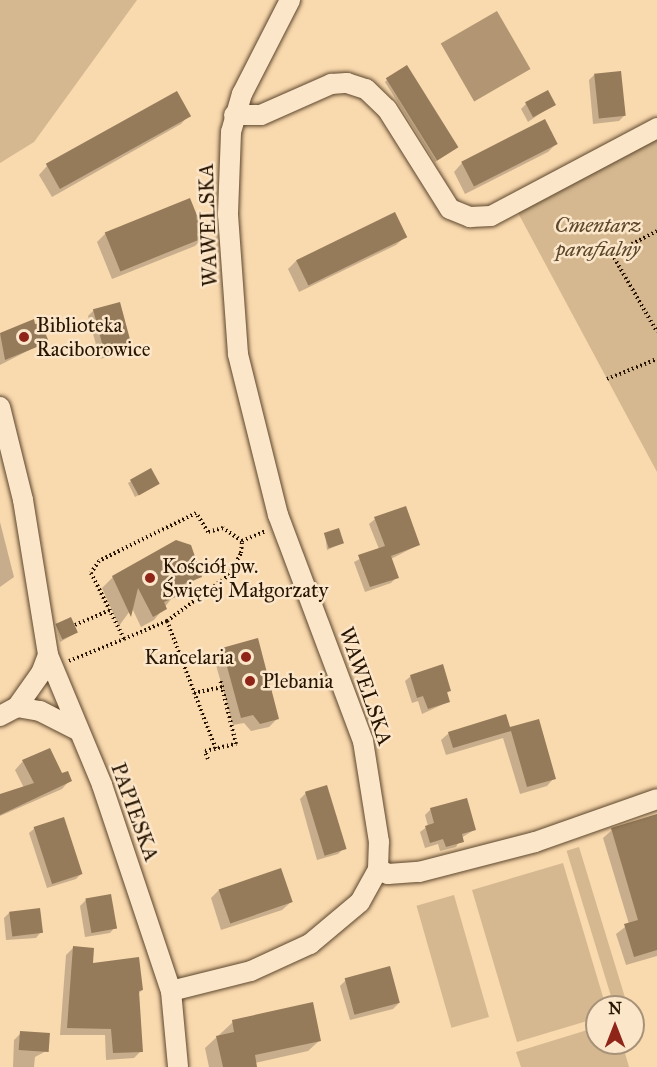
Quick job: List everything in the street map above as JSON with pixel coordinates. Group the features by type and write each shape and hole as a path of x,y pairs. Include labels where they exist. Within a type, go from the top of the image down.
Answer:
{"street":[{"name":"WAWELSKA","path":"171,991 252,971 310,944 360,902 375,880 378,868 379,842 363,741 278,515 238,354 228,214 234,115 290,0"},
{"path":"234,115 261,115 331,84 348,83 366,89 387,109 450,208 470,217 491,216 657,128"},
{"name":"PAPIESKA","path":"0,407 23,500 51,660 77,730 102,785 171,991"},
{"path":"9,712 51,660"},
{"path":"9,712 40,711 77,730"},
{"path":"378,868 388,874 419,872 535,842 657,799"},
{"path":"171,991 178,1067"}],"path":[{"path":"657,231 612,254 657,332"},
{"path":"608,379 657,358"},
{"path":"51,660 124,639 167,621 229,575 241,554 242,541 223,528 208,532 196,513 99,561 91,573 124,639"},
{"path":"75,625 110,610"},
{"path":"167,621 216,749"},
{"path":"208,759 205,751 236,744 220,679"},
{"path":"194,693 222,687"}],"green space":[{"path":"0,0 137,0 34,142 0,163"},
{"name":"Cmentarz parafialny","path":"657,136 657,472 517,211"},
{"path":"579,847 624,995 611,995 567,851"},
{"path":"563,863 602,995 585,995 585,1022 517,1042 472,890"},
{"path":"454,895 489,1017 452,1028 417,906"},
{"path":"585,1031 585,1055 626,1055 629,1067 521,1067 516,1052"}],"shaded area":[{"path":"497,11 530,69 474,102 441,44"}],"building":[{"path":"407,65 458,147 437,161 386,78"},
{"path":"621,71 626,116 599,119 594,74"},
{"path":"548,90 556,105 533,117 525,102"},
{"path":"177,91 191,116 60,189 46,164"},
{"path":"545,119 558,144 474,187 461,162"},
{"path":"190,198 206,237 120,271 105,232"},
{"path":"395,212 407,237 308,285 296,260"},
{"path":"120,302 132,347 105,355 93,309"},
{"name":"Biblioteka Raciborowice","path":"34,319 35,324 41,323 49,342 5,360 0,333"},
{"path":"151,468 160,484 139,495 130,480"},
{"path":"406,506 420,545 391,556 399,578 370,587 358,555 385,546 374,517"},
{"path":"339,528 344,543 329,548 324,533"},
{"name":"Kościół pw. Świętej Małgorzaty","path":"176,540 191,545 202,577 176,587 180,595 164,602 167,609 153,617 138,588 131,617 112,576"},
{"path":"71,617 78,633 62,639 55,624"},
{"name":"Plebania","path":"258,638 279,719 260,724 253,715 241,718 222,648"},
{"path":"443,664 451,691 447,692 450,702 428,709 423,696 417,698 410,675"},
{"path":"506,714 510,727 539,719 556,779 527,787 511,731 453,748 448,732"},
{"path":"50,748 62,773 68,771 72,781 0,815 0,794 34,783 22,760"},
{"path":"327,785 347,849 325,856 305,792"},
{"path":"467,798 476,830 462,834 464,842 446,847 443,839 430,843 425,826 434,823 430,808"},
{"path":"657,814 657,950 634,957 624,924 638,920 611,828"},
{"path":"64,817 83,874 52,884 34,827"},
{"path":"281,868 293,902 230,924 219,889"},
{"path":"111,894 117,928 91,933 85,899"},
{"path":"40,908 43,933 12,937 9,912"},
{"path":"73,946 94,948 93,963 139,957 143,990 139,991 143,1052 113,1053 111,1029 67,1028"},
{"path":"390,966 400,1003 354,1015 345,978"},
{"path":"313,1002 321,1041 255,1055 257,1067 223,1067 216,1036 234,1032 232,1020"},
{"path":"20,1031 50,1033 49,1052 19,1050"}],"place":[{"name":"Biblioteka Raciborowice","path":"24,337"},
{"name":"Kościół pw. Świętej Małgorzaty","path":"150,578"},
{"name":"Kancelaria","path":"246,657"},
{"name":"Plebania","path":"250,681"}]}
